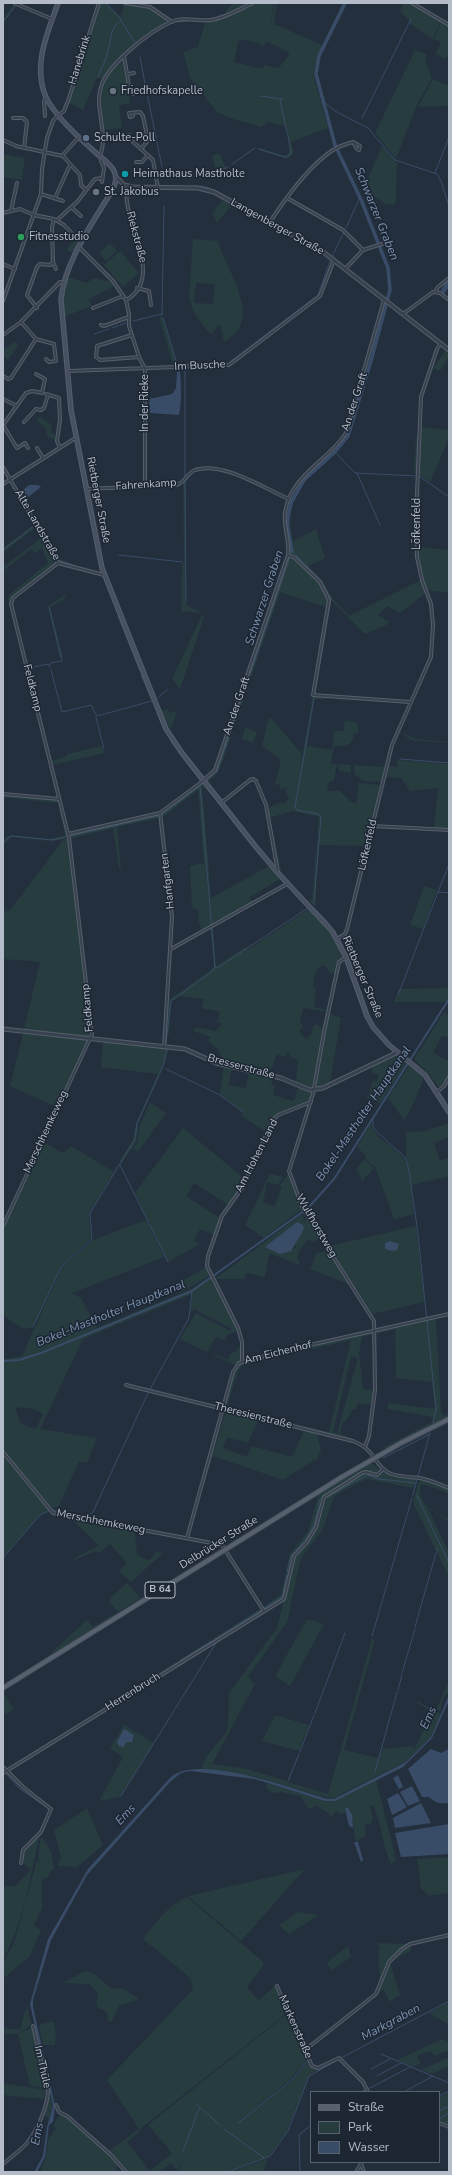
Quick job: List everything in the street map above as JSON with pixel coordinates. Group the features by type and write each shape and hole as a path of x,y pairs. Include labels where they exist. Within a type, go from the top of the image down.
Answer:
{"main road":[{"path":"58,3 43,47 41,60 42,84 46,98 79,137 111,166 115,177 115,184"},
{"name":"Rietberger Straße","path":"115,184 111,188 81,246 64,283 61,310 67,371 77,438 104,575 166,728 179,749 287,884 321,917 337,939 346,957 371,1023 381,1038 425,1075 449,1112"},
{"name":"B 64","path":"375,1458 449,1419"},
{"name":"Delbrücker Straße","path":"3,1688 375,1458"}],"street":[{"name":"Hanebrink","path":"59,115 64,111 68,101 80,58 99,3"},
{"path":"125,3 150,7 172,22"},
{"path":"102,182 104,168 101,161 103,133 100,88 108,73 124,56 172,22 215,19 253,3"},
{"path":"412,3 449,25"},
{"path":"15,4 52,19"},
{"path":"124,56 130,92 133,94"},
{"path":"128,74 134,73"},
{"path":"45,116 44,101 46,98"},
{"path":"132,113 140,112 143,116 148,140 142,148"},
{"path":"3,301 41,194 45,153 51,125 59,115"},
{"path":"13,118 23,118 27,122 24,148"},
{"path":"129,135 129,138 142,148 153,160 158,188"},
{"path":"62,156 79,137"},
{"path":"3,140 24,148 62,156 80,175 81,185 86,190"},
{"path":"270,222 287,198 315,165 334,149 353,142"},
{"path":"136,162 142,162 148,155"},
{"path":"55,198 70,166"},
{"name":"Langenberger Straße","path":"115,177 124,185"},
{"path":"56,269 53,262 52,227 55,219 71,207 95,179 102,178"},
{"path":"115,184 120,182"},
{"path":"11,211 18,183"},
{"name":"Langenberger Straße","path":"115,184 158,188 198,188 209,190 313,245 449,350"},
{"name":"Riekstraße","path":"126,300 137,288 144,269 127,204 128,186"},
{"path":"41,194 63,201"},
{"path":"287,198 343,230 363,250"},
{"path":"71,207 81,216"},
{"path":"3,213 20,208 34,215 55,219 64,224 81,246 113,281 126,300"},
{"path":"345,269 363,250 385,243"},
{"name":"Im Busche","path":"67,371 231,364 320,296 332,259"},
{"path":"36,308 28,295 37,267 40,264 50,265 53,262"},
{"path":"3,264 15,269"},
{"path":"403,314 427,296 435,292 438,287 449,278"},
{"path":"3,335 21,322 60,282 64,283"},
{"path":"137,288 149,291 151,305"},
{"path":"435,292 449,300"},
{"path":"92,308 123,296"},
{"name":"In der Rieke","path":"126,300 132,335 144,368 145,486"},
{"name":"An der Graft","path":"204,782 214,770 288,555 289,546 285,512 289,499 303,476 333,450 346,433 385,300"},
{"path":"101,324 104,326 129,317"},
{"path":"21,322 36,339 54,344 56,361 49,362 46,359"},
{"path":"132,335 97,346 96,357 100,360 139,357"},
{"path":"3,376 8,380 11,378 36,339"},
{"name":"Löfkenfeld","path":"337,939 345,934 348,929 392,745 410,702 430,662 433,644 430,604 422,580 417,557 417,476 421,397 435,353 440,343"},
{"path":"28,448 25,443 17,448 3,425 29,392 42,393 45,380 36,374"},
{"path":"24,422 36,408 41,410 44,408 47,395 59,398 60,420 57,441 60,448"},
{"path":"3,399 17,406"},
{"path":"3,484 77,438"},
{"path":"37,448 43,458"},
{"name":"Alte Landstraße","path":"3,467 58,564 104,575"},
{"name":"Fahrenkamp","path":"86,489 179,484 196,470 220,468 289,499"},
{"path":"288,555 293,556 320,582 329,600 314,695 410,702"},
{"name":"Feldkamp","path":"58,564 13,598 11,604 69,838 92,1034 90,1038"},
{"path":"221,803 250,780 254,779 256,781 266,805 279,869 278,873"},
{"path":"68,834 160,813 204,782"},
{"path":"3,794 59,799"},
{"name":"Hanfgarten","path":"160,813 172,917 166,1047"},
{"path":"372,826 449,830"},
{"path":"171,950 287,884"},
{"name":"Wulfhorstweg","path":"346,957 339,962 314,1090 289,1170 304,1210 374,1321 375,1390 368,1441 365,1447"},
{"name":"Bresserstraße","path":"3,1029 90,1038 190,1051 216,1063 281,1078 314,1090"},
{"name":"Merschhemkeweg","path":"3,1226 90,1038"},
{"path":"314,1090 323,1088 398,1052"},
{"path":"437,1092 444,1086 449,1077"},
{"name":"Am Hohen Land","path":"242,1361 242,1342 240,1333 206,1262 219,1223 242,1188 273,1120 278,1115 311,1102"},
{"name":"Am Eichenhof","path":"187,1538 233,1372 235,1367 242,1361 449,1314"},
{"name":"Theresienstraße","path":"126,1385 344,1438 365,1447 375,1458"},
{"name":"Merschhemkeweg","path":"3,1452 52,1513 222,1545 225,1550"},
{"path":"375,1458 384,1469 398,1476 429,1480 449,1488"},
{"name":"Herrenbruch","path":"3,1773 284,1599 294,1556 307,1542 316,1527 324,1497 362,1473 366,1472 377,1475 384,1469"},
{"path":"225,1550 264,1611"},
{"path":"3,1767 23,1787 51,1809 41,1832 23,1850 21,1863"},
{"path":"305,2050 376,1994 389,1962 402,1949 410,1944 449,1935"},
{"name":"Markenstraße","path":"277,1986 305,2050 315,2068 339,2058 363,2082 368,2091"},
{"name":"Im Thüle","path":"3,2164 28,2141 40,2119 47,2098 48,2090 33,2026"},
{"path":"56,2105 59,2112 67,2116 110,2154 126,2172"},
{"path":"356,2172 361,2163"},
{"path":"361,2163 364,2172"}],"green space":[{"path":"99,3 105,3 121,17 124,3 150,8 169,20 124,53 109,69 103,79 97,78 83,110 68,102 78,65"},
{"path":"233,3 249,3 226,13 227,9"},
{"path":"255,3 274,3 268,32 275,3 277,3 274,24 322,45 343,3 348,3 320,57 318,73 313,73 328,128 291,142 294,153 287,159 256,149 259,148 285,156 288,155 290,149 285,126 268,122 261,127 233,119 217,112 190,78 183,52 198,47 205,22 216,21","holes":["239,39 256,42 264,47 266,41 290,53 279,68 264,65 263,69 234,62"]},
{"path":"404,3 408,3 440,22 433,39 410,24 409,20 400,11"},
{"path":"14,4 17,5 3,23 3,20"},
{"path":"441,22 449,27 449,53 446,59 435,54 441,43 434,39"},
{"path":"415,50 427,54 425,61 432,78 416,107 396,159 375,133"},
{"path":"125,57 130,103 119,105 122,128 104,130 102,98 105,82 109,74"},
{"path":"433,79 449,86 449,106 418,107"},
{"path":"382,146 397,163 396,203 392,206 391,203 387,205 363,189"},
{"path":"219,153 226,168 216,172 212,156"},
{"path":"3,154 25,158 22,180 3,177"},
{"path":"222,200 232,205 217,223 212,214"},
{"path":"75,239 79,245 74,253 66,250"},
{"path":"193,239 218,241 240,294 243,308 242,321 236,333 224,342 220,324 211,334 197,317 192,308 189,297","holes":["196,283 215,284 213,304 194,303"]},
{"path":"110,243 117,251 106,261 99,253"},
{"path":"120,251 139,273 124,286 124,288 100,261 105,264"},
{"path":"67,277 87,283 94,278 112,282 114,286 89,299 92,306 63,317 64,292"},
{"path":"385,303 388,305 349,437 338,450 306,481 298,492 292,505 291,521 293,541 317,529 317,534 325,558 308,566 322,580 332,598 349,616 421,580 426,593 401,612 398,612 388,606 378,615 389,622 386,625 365,634 331,600 315,695 313,692 329,600 321,582 296,557 289,554 290,548 286,515 292,496 298,485 339,444 347,433"},
{"path":"159,317 162,317 177,366 173,365"},
{"path":"15,342 18,345 8,360 3,355 3,351"},
{"path":"446,350 449,356 440,371 433,368"},
{"path":"39,417 51,424 52,433 56,435 55,440 47,436 46,429 37,420"},
{"path":"421,427 449,430 449,438 430,482 419,474"},
{"path":"418,432 417,473 414,473 416,437"},
{"path":"186,481 186,605 203,613 181,611 182,563 184,563 183,482"},
{"path":"449,515 449,593 427,590 423,579 417,547 448,550"},
{"path":"37,523 39,523 59,559 74,565 75,568 59,562"},
{"path":"34,525 35,528 3,552 3,548"},
{"path":"37,529 56,564 12,598 10,601 13,617 8,599 9,595 48,563 42,548 35,553 31,549 3,571 3,567 41,538"},
{"path":"288,557 293,558 305,567 317,580 327,598 326,607 280,592 223,760 218,772 208,782 205,779 215,770"},
{"path":"65,595 66,598 50,607 63,657 60,657 48,606"},
{"path":"202,615 204,617 180,689 172,679"},
{"path":"313,695 327,699 314,699 307,746 332,750 334,731 343,731 345,720 358,723 358,733 354,733 353,739 347,746 334,746 331,764 337,764 334,780 329,782 327,791 340,791 350,801 356,804 359,783 380,785 365,846 319,845 315,906 309,901 312,898 319,817 293,811 269,818 267,809 281,802 283,804 289,799 285,789 296,783 281,790 279,784 275,785 281,759 262,746 268,720 271,718 302,754 300,769"},
{"path":"168,709 169,713 177,711 171,730 161,711"},
{"path":"245,727 257,732 253,743 242,739"},
{"path":"398,731 416,739 449,743 411,740"},
{"path":"102,746 104,753 52,765 51,761 67,756 67,754"},
{"path":"397,760 448,764 449,829 434,828 438,788 410,791 401,778 385,777 388,766 397,767"},
{"path":"339,764 351,765 351,773 339,771"},
{"path":"354,765 385,767 381,782 364,781 354,774"},
{"path":"202,782 216,799 202,786 211,898 269,866 280,879 250,897 253,903 200,932 202,930 199,923 198,910 192,908 190,866 204,863 198,790 167,814 161,817 161,815"},
{"path":"3,794 56,800 59,802 67,835 64,839 49,841 12,837 3,845 3,842 11,835 49,839 65,835 58,803 3,797"},
{"path":"159,814 171,907 168,902 159,818 117,827 121,868 119,869 113,828 70,839 70,835"},
{"path":"270,823 271,824 282,873 280,870"},
{"path":"64,839 69,839 90,1037 24,1029 40,962 3,959 3,912 10,910"},
{"path":"424,886 437,890 423,929 410,925"},
{"path":"309,909 329,932 343,955 338,960 335,974 329,973 327,968 322,965 315,972 313,987 316,988 314,1007 327,1010 327,1012 303,1008 300,1021 304,1027 299,1031 306,1039 312,1033 313,1027 316,1024 324,1029 312,1088 296,1082 298,1060 290,1056 291,1054 287,1052 285,1057 277,1054 269,1074 219,1062 221,1055 216,1046 215,1047 208,1040 211,1037 193,1031 195,1027 216,1031 218,1027 220,1027 221,1023 217,1022 220,1012 202,1008 204,999 179,996 171,1002 169,1034 166,1034 172,951 169,1000 211,970 214,966 210,929 213,928 216,966 246,947 247,950"},
{"path":"449,988 449,998 446,1002 394,1002 399,989"},
{"path":"444,1012 449,1015 449,1037 442,1036 433,1053 449,1061 449,1075 439,1088 430,1075 414,1059"},
{"path":"329,1013 341,1018 330,1083 316,1088"},
{"path":"23,1034 89,1040 56,1107 10,1086"},
{"path":"103,1041 168,1049 165,1063 139,1122 136,1142 122,1163 120,1161 133,1140 136,1124 158,1074 101,1067"},
{"path":"398,1054 408,1061 380,1104 367,1098 373,1080 376,1082 379,1075 373,1073 372,1066"},
{"path":"410,1064 424,1078 412,1107 404,1120 388,1098"},
{"path":"224,1067 232,1068 229,1085 246,1088 249,1072 273,1078 271,1085 275,1086 273,1095 294,1101 298,1087 312,1093 310,1101 274,1116 266,1132 242,1116 243,1112 220,1094"},
{"path":"150,1102 166,1113 138,1152 133,1148 137,1143 140,1125"},
{"path":"371,1123 377,1134 403,1156 406,1162 411,1181 414,1214 394,1219 375,1167 365,1158 366,1156 357,1147"},
{"path":"449,1123 449,1137 434,1143 440,1161 449,1157 449,1176 412,1185 406,1158 406,1132 425,1131"},
{"path":"183,1128 245,1179 229,1205 194,1183 186,1196 220,1218 214,1235 200,1229 194,1240 200,1244 168,1262 135,1193"},
{"path":"44,1142 63,1153 71,1146 114,1172 89,1213 91,1239 61,1266 33,1327 23,1329 3,1315 3,1229"},
{"path":"364,1159 374,1168 361,1182 361,1177 356,1170"},
{"path":"270,1174 283,1177 278,1185 267,1182 263,1202 274,1207 282,1187 279,1186 288,1174 302,1209 264,1238 245,1225"},
{"path":"302,1214 305,1223 306,1216 320,1237 313,1243 308,1239 300,1249 297,1260 300,1262 299,1265 269,1253 265,1277 246,1273 245,1279 215,1279","holes":["303,1231 296,1239 295,1248 280,1253 270,1248"]},
{"path":"146,1220 164,1257 72,1293 81,1298 97,1328 191,1289 211,1276 238,1331 228,1334 225,1340 216,1337 207,1352 180,1339 196,1313 230,1331 232,1329 194,1309 191,1312 192,1294 83,1339 40,1429 97,1438 87,1463 79,1461 59,1506 50,1509 3,1450 3,1359 22,1356 62,1267 93,1240","holes":["15,1407 34,1409 43,1414 36,1429 21,1424"]},
{"path":"416,1226 425,1302 372,1314 329,1246"},
{"path":"329,1251 351,1285 310,1269 317,1253"},
{"path":"207,1267 210,1274 209,1276 182,1292 177,1284"},
{"path":"436,1318 441,1411 444,1416 449,1414 449,1417 385,1449 384,1447 432,1422 433,1417 388,1409 388,1403 435,1409 432,1382 396,1378 395,1329 377,1334 377,1332"},
{"path":"373,1332 374,1334 362,1337 359,1353 363,1389 374,1390 372,1405 358,1403 356,1410 353,1409 346,1421 343,1421 340,1434 347,1436 347,1438 225,1407 230,1381 236,1369 245,1361","holes":["351,1340 329,1432 227,1407 238,1371 243,1365","351,1356 358,1358 337,1434 333,1432"]},
{"path":"238,1347 241,1348 241,1360 235,1365 213,1355 214,1354 228,1360 232,1352 236,1353"},
{"path":"226,1410 259,1419 248,1442 227,1438 223,1448 247,1457 252,1446 292,1457 304,1431 261,1419 317,1433 321,1450 316,1461 314,1460 283,1480 213,1456 202,1490"},
{"path":"3,1453 49,1510 40,1515 3,1557"},
{"path":"371,1463 380,1469 382,1474 385,1472 398,1477 416,1479 413,1488 366,1479 334,1496 323,1529 301,1558 287,1622 248,1677 255,1684 212,1764 247,1769 328,1794 372,1639 375,1640 344,1750 378,1758 375,1773 382,1749 411,1746 414,1749 433,1712 417,1703 417,1701 441,1714 431,1737 405,1762 332,1799 252,1776 201,1769 206,1757 225,1734 228,1726 229,1693 277,1628 284,1599 266,1608 264,1607 281,1594 290,1554 308,1531 319,1494"},
{"path":"421,1480 449,1490 449,1494 421,1484 420,1491 424,1502 432,1510 449,1520 449,1522 427,1507 449,1553 449,1577 413,1503 419,1481"},
{"path":"54,1511 127,1525 53,1512"},
{"path":"71,1519 135,1531 137,1555 148,1560 152,1558 155,1552 163,1553 131,1582 119,1571 127,1563 110,1544 99,1553 97,1551 74,1560 73,1559 99,1545"},
{"path":"127,1583 141,1598 118,1612 109,1602 111,1600 110,1598"},
{"path":"260,1609 261,1613 9,1768"},
{"path":"114,1614 116,1616 54,1654 52,1652 87,1620 93,1627"},
{"path":"307,1619 324,1624 290,1686 275,1676"},
{"path":"449,1680 449,1692 444,1696 440,1711 436,1710"},
{"path":"3,1691 14,1709 3,1715"},
{"path":"275,1715 309,1725 299,1751 262,1741"},
{"path":"124,1725 154,1743 120,1797 99,1801 123,1757 110,1748"},
{"path":"376,1780 396,1859 391,1864 373,1805 370,1806 373,1819 371,1824 365,1825 366,1835 356,1842 351,1811 345,1809 345,1812 341,1814 336,1811 331,1818 328,1813 315,1805 312,1808 308,1808 300,1796 281,1792 272,1793 266,1787 267,1783 329,1802"},
{"path":"87,1808 103,1845 77,1867 57,1866 61,1858 54,1830"},
{"path":"39,1835 26,1899 15,1932 3,1959 3,1886 15,1886 31,1870 22,1862 23,1850"},
{"path":"41,1836 51,1851 54,1868 49,1873 49,1876 42,1880 42,1908 34,1926 41,1930 30,1956 3,1979 3,1962 14,1943 37,1860 43,1865 38,1859"},
{"path":"449,1857 449,1893 429,1896 421,1889 417,1859"},
{"path":"304,1870 241,1941 188,1896 297,1871"},
{"path":"187,1897 262,1961 264,1964 247,1987 259,2001 276,1984 286,2014 140,2129 140,2131 127,2142 150,2171 172,2153 148,2125 286,2015 308,2058 291,2079 237,2123 292,2081 309,2060 312,2066 317,2070 309,2075 286,2133 268,2157 226,2172 179,2172 184,2155 178,2171 171,2163 160,2172 127,2172 109,2151 139,2129 107,2080 193,1989 191,1980 186,1974 143,1939 157,1921 174,1904"},
{"path":"298,1912 319,1915 289,1934 279,1925"},
{"path":"377,1943 408,1944 388,1961 380,1981 378,1952 380,1947"},
{"path":"410,1945 411,1951 391,1961"},
{"path":"348,1946 351,1957 332,1970 328,1965 328,1962"},
{"path":"390,1962 400,1995 389,2002 384,1989 377,1995"},
{"path":"85,1971 93,1973 111,1988 124,1989 139,1999 119,2006 111,2022 107,2020 108,2015 104,2010 98,2008 96,2003 98,1997 97,1992 89,1984 63,1983"},
{"path":"449,2002 449,2025 429,2013"},
{"path":"27,2005 31,2025 19,2033 32,2028 46,2088 30,2086 18,2034 3,2034 3,2028 20,2030"},
{"path":"54,2022 56,2034 55,2045 43,2045 39,2027 42,2023"},
{"path":"442,2039 449,2042 449,2050 435,2056 430,2051 417,2056 421,2063 414,2067 397,2060"},
{"path":"449,2057 449,2066 432,2074 421,2070"},
{"path":"3,2083 45,2090 44,2099 3,2095"},
{"path":"48,2091 53,2107 49,2118 42,2114"},
{"path":"449,2092 449,2126 440,2122 440,2096"},
{"path":"61,2113 109,2154 117,2164 116,2172 40,2172 46,2157 48,2140 56,2128 53,2126"},
{"path":"268,2158 264,2172 231,2172"}],"water":[{"path":"449,280 449,287 444,294 441,291 444,284"},
{"path":"180,371 181,399 179,415 150,413 149,399 172,394 176,388 177,372"},
{"path":"29,485 38,485 41,487 27,498 23,490"},
{"path":"297,1222 303,1225 304,1229 291,1251 280,1254 265,1247"},
{"path":"390,1241 399,1244 397,1250 392,1251 385,1249 385,1243"},
{"path":"449,1695 449,1700 432,1738 403,1767 335,1801 325,1801 255,1779 190,1771 181,1773 170,1782 87,1875 51,1940 33,2000 33,2007 55,2106 53,2122 49,2125 45,2157 37,2172 34,2172 43,2156 47,2127 53,2106 30,2004 48,1939 88,1869 170,1778 183,1771 201,1769 247,1775 328,1799 334,1799 406,1762 431,1737"},
{"path":"124,1729 134,1735 132,1742 127,1742 123,1747 119,1746 117,1742"},
{"path":"431,1749 441,1753 449,1749 449,1803 438,1803 429,1797 422,1797 408,1769"},
{"path":"398,1775 403,1787 399,1789 393,1778"},
{"path":"412,1786 420,1801 408,1806 400,1792"},
{"path":"398,1793 407,1807 392,1815 387,1799"},
{"path":"421,1803 431,1823 395,1828 393,1818"},
{"path":"347,1807 352,1814 353,1828 349,1826 345,1809"},
{"path":"449,1824 449,1854 401,1857 395,1833"},
{"path":"354,1842 358,1842 363,1860 361,1862"}],"waterway":[{"path":"106,3 119,17 135,43"},
{"name":"Schwarzer Graben","path":"292,551 287,523 291,503 304,480 335,452 348,436 371,361 390,290 388,268 362,202 335,145 316,74 319,56 345,3"},
{"path":"3,22 16,5"},
{"path":"362,118 411,19"},
{"path":"98,77 105,61 113,30 117,23 121,20"},
{"path":"140,57 162,167"},
{"path":"260,96 281,99"},
{"path":"282,98 280,101 287,132"},
{"path":"323,101 335,111 368,128 395,160 437,174 441,181 449,206"},
{"path":"259,149 285,157 291,154 288,135"},
{"path":"435,173 449,137"},
{"path":"232,164 255,148"},
{"path":"220,171 228,167"},
{"path":"201,186 209,188 234,201"},
{"path":"346,228 360,197"},
{"path":"162,315 164,206"},
{"path":"230,362 318,295 330,261 343,234"},
{"path":"133,321 162,314"},
{"path":"163,318 177,364 226,363"},
{"path":"112,328 126,323"},
{"path":"94,334 109,329"},
{"path":"185,368 185,477"},
{"path":"335,452 355,473 419,476 449,497"},
{"path":"357,473 380,525"},
{"path":"185,482 186,602"},
{"path":"37,524 39,524 58,560 76,566"},
{"path":"3,550 34,526"},
{"path":"292,551 321,581 331,599 315,693"},
{"name":"Schwarzer Graben","path":"206,781 217,772 292,551"},
{"path":"119,555 182,562"},
{"path":"49,607 62,661 51,663 50,665"},
{"path":"118,616 140,671"},
{"path":"29,668 48,664 50,667"},
{"path":"51,670 62,712 91,705 97,716 152,701"},
{"path":"141,675 151,698"},
{"path":"158,698 168,689"},
{"path":"314,698 295,807 297,810 318,814 321,817 314,903"},
{"path":"158,715 172,743 200,780"},
{"path":"96,717 104,749"},
{"path":"164,720 170,732"},
{"path":"400,759 449,763"},
{"name":"Schwarzer Graben","path":"166,1043 171,1001 214,970 215,967 200,786 204,783"},
{"path":"210,785 222,800"},
{"path":"162,815 200,786"},
{"path":"224,804 250,836"},
{"path":"3,843 11,836 53,840 158,816"},
{"path":"263,858 283,882"},
{"path":"398,995 449,864"},
{"path":"287,886 297,896"},
{"path":"438,892 449,893"},
{"path":"302,896 326,920 337,936"},
{"path":"215,967 217,968 308,908"},
{"path":"329,930 333,936"},
{"path":"340,941 347,955"},
{"path":"348,957 354,975"},
{"path":"345,960 354,986"},
{"path":"355,977 358,986"},
{"name":"Bokel-Mastholter Hauptkanal","path":"3,1361 19,1360 41,1353 192,1291 308,1208 334,1179 449,999"},
{"path":"360,1002 362,1007"},
{"name":"Schwarzer Graben","path":"33,1327 61,1267 92,1239 90,1213 135,1139 137,1123 163,1066 167,1049"},
{"path":"166,1069 220,1095 243,1112"},
{"path":"440,1093 449,1109"},
{"path":"440,1101 449,1116"},
{"path":"373,1118 373,1127 405,1157 409,1170 418,1234 436,1409 433,1423"},
{"path":"120,1165 168,1262"},
{"path":"150,1389 189,1318 192,1291"},
{"path":"52,1510 87,1516 93,1512 148,1393"},
{"path":"418,1476 430,1433"},
{"path":"383,1458 430,1434"},
{"path":"329,1496 367,1475 378,1479 416,1483"},
{"path":"413,1494 417,1480"},
{"path":"416,1494 449,1563"},
{"path":"372,1636 412,1498"},
{"path":"287,1572 291,1556 306,1539 314,1525 320,1500"},
{"path":"3,1558 40,1515 49,1511"},
{"path":"415,1627 436,1553"},
{"path":"264,1608 282,1597 287,1575"},
{"path":"215,1639 261,1610"},
{"path":"402,1673 415,1629"},
{"path":"315,1713 345,1633"},
{"path":"181,1660 212,1641"},
{"path":"121,1796 216,1643"},
{"path":"86,1720 177,1663"},
{"path":"398,1690 402,1675"},
{"path":"375,1772 397,1692"},
{"path":"300,1752 314,1715"},
{"path":"46,1745 83,1722"},
{"path":"40,1749 44,1747"},
{"path":"288,1781 299,1754"},
{"path":"6,1774 20,1789 48,1808"},
{"name":"Markgraben","path":"341,2058 449,2001"},
{"path":"381,2054 449,2083"},
{"path":"371,2069 390,2059"},
{"path":"238,2123 292,2080 308,2060"},
{"name":"Markgraben","path":"228,2172 270,2156 288,2131 309,2076 336,2061"},
{"path":"377,2076 401,2063"},
{"path":"368,2089 410,2067"},
{"path":"406,2091 433,2076"},
{"path":"440,2096 449,2091"},
{"path":"196,2104 220,2125"},
{"path":"440,2110 449,2106"},
{"path":"183,2151 199,2109"},
{"path":"440,2118 449,2113"},
{"path":"300,2172 299,2135 310,2126"},
{"path":"224,2129 264,2158"},
{"path":"108,2153 116,2163"},
{"path":"119,2166 124,2172"}],"place":[{"name":"Friedhofskapelle","path":"113,91"},
{"name":"Schulte-Poll","path":"86,138"},
{"name":"Heimathaus Mastholte","path":"125,174"},
{"name":"St. Jakobus","path":"96,192"},
{"name":"Fitnesstudio","path":"21,237"}],"water label":[{"name":"Ems","path":"429,1718"},
{"name":"Ems","path":"126,1815"},
{"name":"Ems","path":"38,2134"}]}
